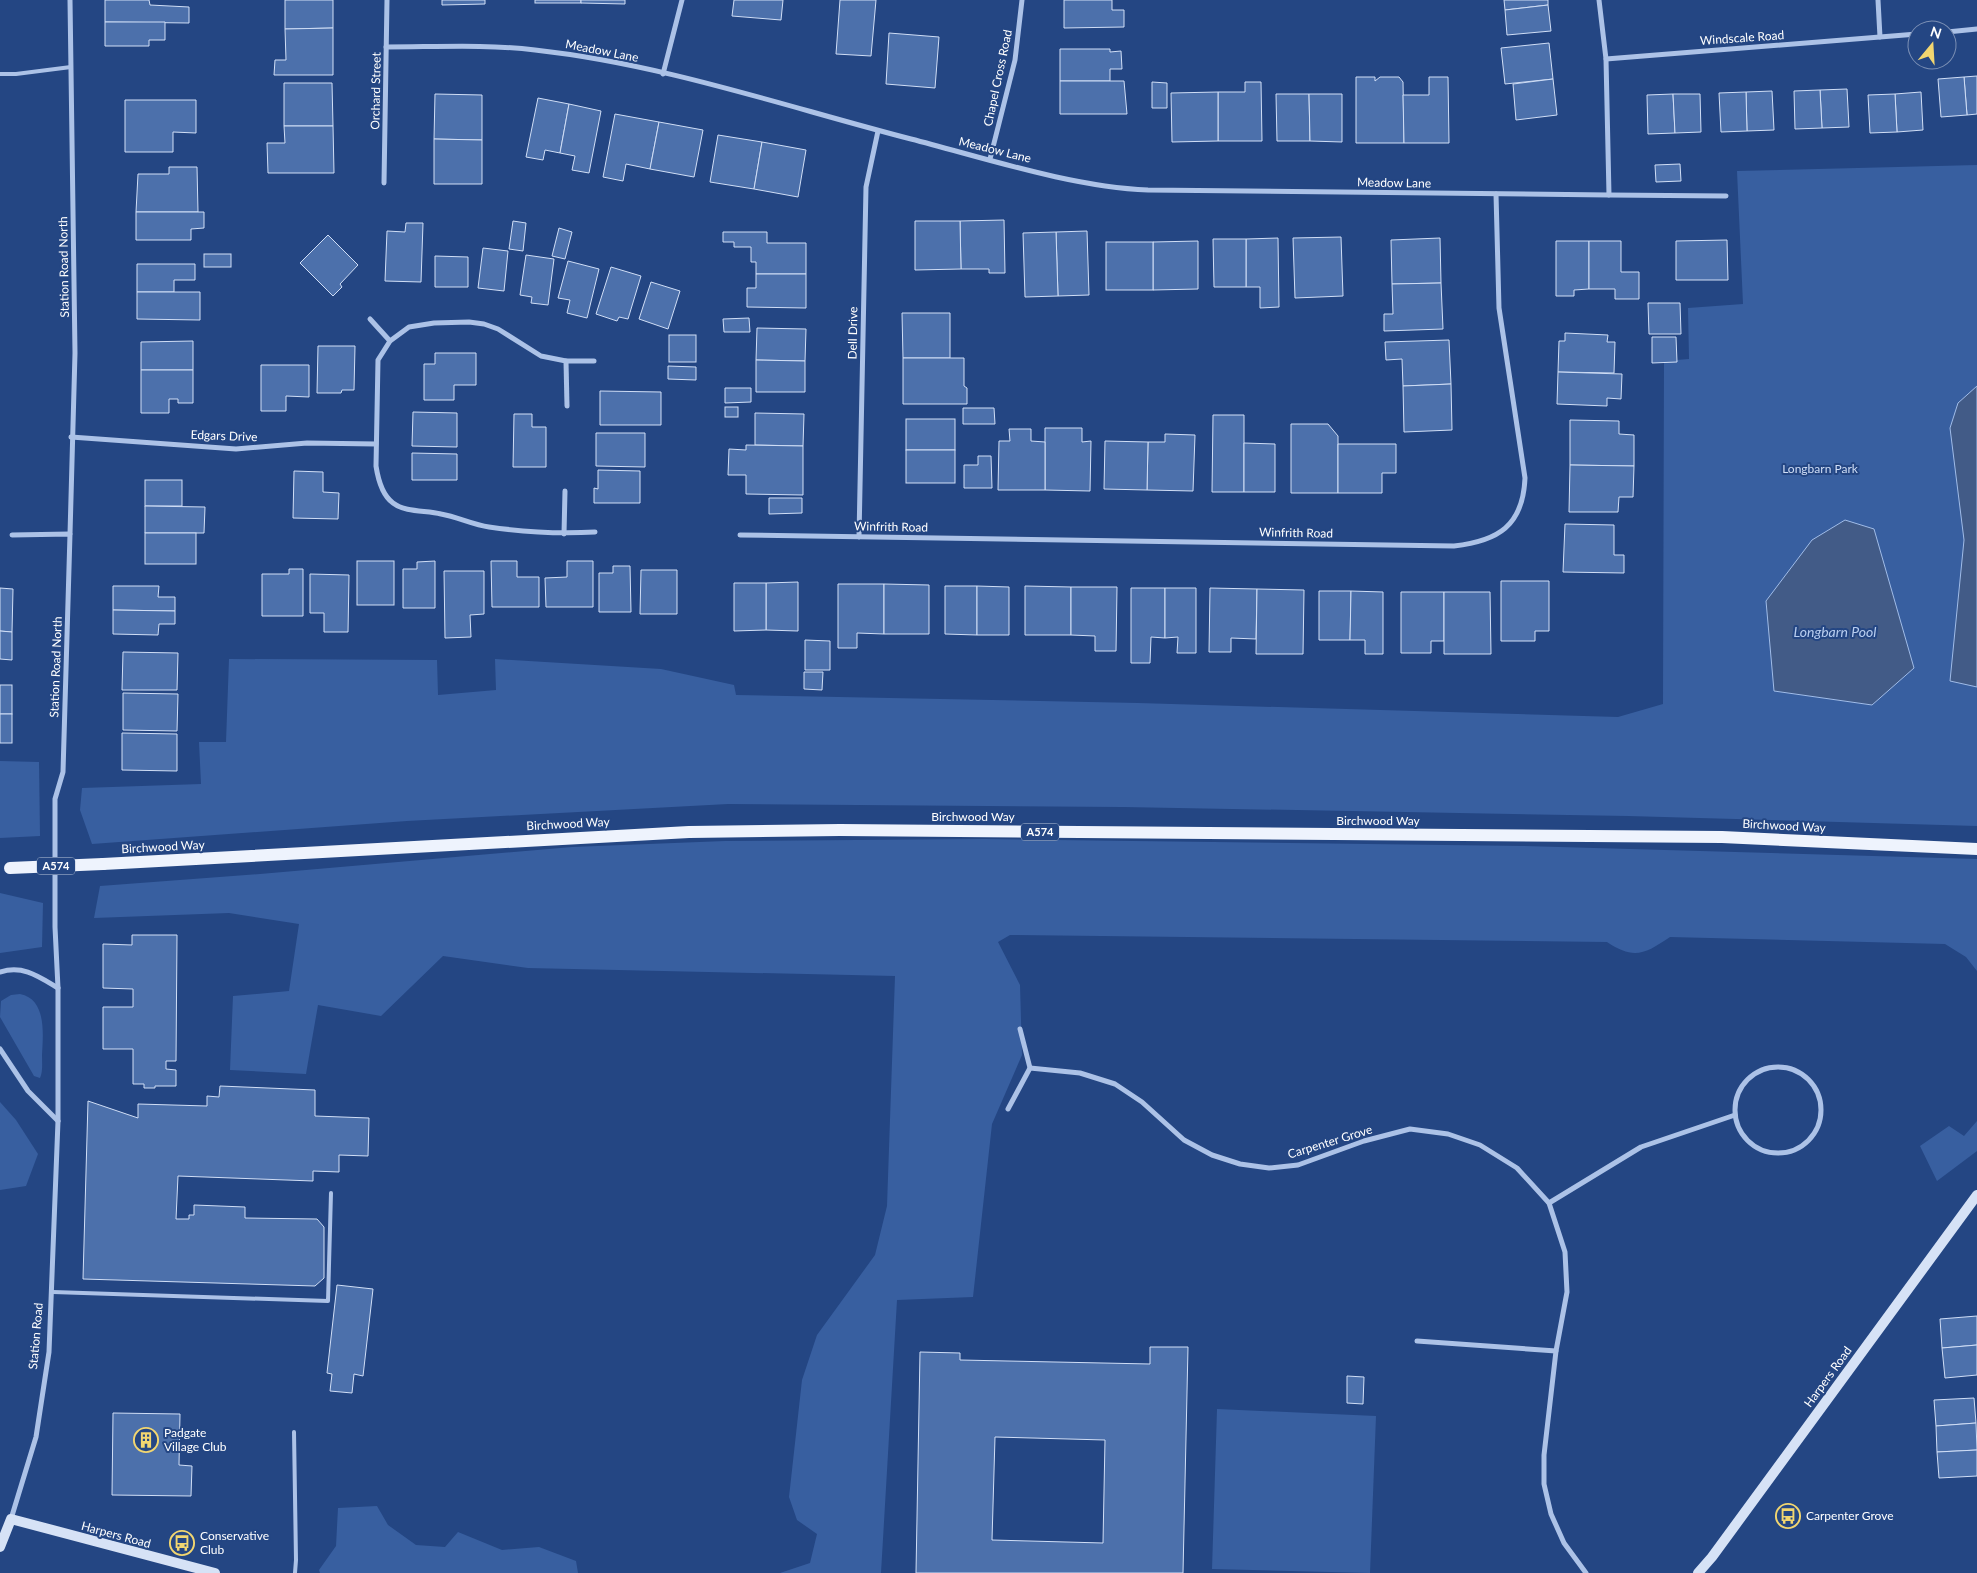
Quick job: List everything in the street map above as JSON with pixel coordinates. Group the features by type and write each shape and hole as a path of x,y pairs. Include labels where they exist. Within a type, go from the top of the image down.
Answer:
{"main road":[{"name":"Birchwood Way","path":"5,868 689,832 821,830 1722,837 1977,849"}],"street":[{"name":"Station Road North","path":"54,926 55,799 63,772 71,437 75,354 70,0"},
{"name":"Orchard Street","path":"384,183 387,0"},
{"path":"663,74 682,0"},
{"name":"Chapel Cross Road","path":"990,159 1015,60 1022,0"},
{"path":"1599,0 1606,59 1609,195"},
{"path":"1878,0 1880,38"},
{"path":"1957,31 1977,29"},
{"name":"Windscale Road","path":"1606,59 1907,35"},
{"name":"Meadow Lane","path":"386,47 496,47 533,49 574,55 663,74 878,131 1084,182 1127,189 1726,196"},
{"name":"Dell Drive","path":"859,537 866,188 878,131"},
{"name":"Winfrith Road","path":"740,535 1454,546 1471,544 1499,534 1512,521 1521,505 1525,478 1499,308 1496,194"},
{"path":"370,319 390,341"},
{"path":"594,361 566,362 541,356 498,329 468,322 420,324 409,327 390,341 378,360 376,444 378,477 393,504 413,510 444,514 489,527 564,534 595,532"},
{"path":"566,362 567,406"},
{"name":"Edgars Drive","path":"71,437 236,449 307,444 376,444"},
{"path":"564,534 565,490"},
{"path":"12,535 70,534"},
{"name":"Station Road","path":"0,1547 11,1519 36,1437 49,1352 53,1292 58,1121 58,988 54,926"},
{"path":"0,972 21,969 32,972 58,988"},
{"path":"1008,1109 1030,1068 1020,1029"},
{"path":"0,1049 28,1091 58,1121"},
{"path":"1771,1067 1785,1067 1798,1072 1816,1090 1820,1105 1820,1120 1814,1134 1804,1144 1790,1151 1776,1153 1761,1149 1748,1142 1739,1130 1735,1116 1735,1102 1739,1089 1759,1071 1771,1067"},
{"name":"Carpenter Grove","path":"1030,1068 1080,1073 1115,1084 1142,1102 1184,1140 1212,1155 1240,1164 1269,1168 1298,1165 1364,1141 1410,1129 1448,1134 1480,1145 1517,1168 1549,1203 1565,1252 1567,1284 1556,1351 1544,1456 1544,1484 1551,1514 1564,1543 1586,1573"},
{"path":"1549,1203 1641,1147 1735,1116"},
{"name":"Harpers Road","path":"1698,1573 1723,1542 1977,1195"},
{"path":"1417,1341 1556,1351"},
{"name":"Harpers Road","path":"11,1519 215,1573"}],"lane":[{"path":"0,74 16,74 71,67"},
{"path":"53,1292 328,1301 331,1193"},
{"path":"294,1432 295,1573"}],"green space":[{"name":"Longbarn Park","path":"1977,165 1977,826 1628,816 1123,807 728,804 407,821 92,844 80,810 82,788 201,784 199,742 226,742 229,659 437,660 438,695 496,690 495,659 661,669 734,685 736,695 1138,703 1618,717 1663,704 1664,361 1689,359 1688,308 1743,304 1737,171"},
{"path":"0,761 39,762 40,836 0,838"},
{"path":"985,839 1523,846 1977,859 1977,971 1966,957 1945,944 1670,937 1646,951 1632,953 1616,948 1607,942 1010,935 998,942 1020,985 1022,1055 992,1124 973,1297 897,1300 881,1573 780,1573 810,1563 817,1534 797,1520 789,1497 802,1380 817,1335 875,1255 887,1206 895,976 528,968 443,956 381,1016 318,1005 306,1074 230,1070 233,996 289,991 299,924 229,913 94,918 100,886 572,847 725,841"},
{"path":"0,893 43,903 42,947 0,953"},
{"path":"20,994 29,997 35,1003 42,1019 42,1073 40,1078 34,1076 0,1017 1,1001 11,995"},
{"path":"0,1102 16,1120 38,1154 26,1186 0,1190"},
{"path":"1977,1121 1977,1151 1937,1181 1920,1146 1949,1126 1964,1136"},
{"path":"1217,1409 1376,1416 1370,1573 1212,1569"},
{"path":"377,1506 388,1525 416,1545 445,1547 458,1532 502,1550 539,1547 576,1561 578,1573 320,1573 319,1570 336,1546 338,1508"}],"water":[{"path":"1977,386 1977,687 1950,681 1964,540 1950,428 1958,403"},
{"name":"Longbarn Pool","path":"1845,520 1874,529 1914,668 1872,705 1774,691 1766,601 1812,540"}],"building":[{"path":"105,0 149,0 150,5 189,7 189,23 105,22"},
{"path":"285,0 333,0 333,28 285,29"},
{"path":"442,0 485,0 485,4 442,5"},
{"path":"535,0 581,0 581,3 535,3"},
{"path":"581,0 625,0 625,4 581,3"},
{"path":"734,0 783,0 781,20 732,16"},
{"path":"840,0 876,0 871,56 836,54"},
{"path":"1064,0 1112,0 1112,10 1124,10 1124,27 1064,28"},
{"path":"1504,0 1548,0 1548,5 1505,10"},
{"path":"1548,5 1551,31 1507,35 1505,10"},
{"path":"105,22 165,22 165,40 149,40 149,46 105,46"},
{"path":"333,28 333,75 274,75 275,60 286,60 285,29"},
{"path":"889,33 939,37 935,88 886,84"},
{"path":"1549,43 1553,79 1505,84 1501,48"},
{"path":"1060,49 1110,49 1110,52 1121,51 1122,69 1110,69 1110,81 1060,81"},
{"path":"1977,76 1977,114 1967,115 1964,77"},
{"path":"1356,77 1375,77 1375,81 1380,77 1399,77 1403,82 1404,143 1356,143"},
{"path":"1429,77 1448,77 1449,143 1404,143 1403,95 1429,95"},
{"path":"1964,77 1967,115 1941,117 1938,79"},
{"path":"1553,79 1557,115 1516,120 1513,84"},
{"path":"1060,81 1124,81 1127,114 1060,114"},
{"path":"1152,82 1167,83 1167,108 1152,108"},
{"path":"1245,82 1261,82 1262,141 1218,141 1218,92 1245,92"},
{"path":"284,83 332,83 333,126 284,126"},
{"path":"1847,89 1849,127 1822,128 1820,90"},
{"path":"1820,90 1822,128 1795,129 1794,91"},
{"path":"1772,91 1774,130 1747,131 1746,92"},
{"path":"1218,92 1218,141 1172,142 1171,93"},
{"path":"1746,92 1747,131 1721,132 1719,93"},
{"path":"1921,92 1923,130 1897,132 1895,94"},
{"path":"435,94 482,95 482,140 434,139"},
{"path":"1276,94 1309,94 1310,141 1277,141"},
{"path":"1309,94 1342,94 1342,142 1310,141"},
{"path":"1673,94 1675,133 1648,134 1647,95"},
{"path":"1673,94 1700,94 1701,132 1675,133"},
{"path":"1895,94 1897,132 1870,133 1868,95"},
{"path":"538,98 569,104 560,153 545,150 543,160 526,157"},
{"path":"125,100 196,100 196,133 173,132 173,152 125,152"},
{"path":"569,104 601,111 589,173 572,170 575,156 560,153"},
{"path":"615,114 659,122 650,169 626,164 623,181 603,177"},
{"path":"659,122 703,130 694,177 650,169"},
{"path":"284,126 333,126 334,173 268,173 267,143 285,143"},
{"path":"718,135 762,142 754,189 710,182"},
{"path":"434,139 482,140 482,184 434,184"},
{"path":"762,142 806,150 798,197 754,189"},
{"path":"1680,164 1681,181 1656,182 1655,165"},
{"path":"169,167 197,167 198,212 136,212 138,174 169,174"},
{"path":"136,212 204,212 204,228 191,229 191,240 136,240"},
{"path":"1004,220 1005,273 989,273 989,269 961,269 960,221"},
{"path":"513,221 526,223 523,251 509,249"},
{"path":"915,221 960,221 961,269 915,270"},
{"path":"406,223 423,223 421,282 385,281 387,231 405,232"},
{"path":"559,228 572,232 565,259 552,256"},
{"path":"1087,231 1089,295 1058,296 1056,232"},
{"path":"723,232 767,232 767,243 806,243 806,274 756,274 756,262 751,262 751,247 734,247 734,242 723,242"},
{"path":"1056,232 1058,296 1025,297 1023,233"},
{"path":"328,235 358,265 340,284 342,287 333,296 300,263"},
{"path":"1341,237 1343,296 1295,298 1293,238"},
{"path":"1278,238 1279,307 1260,308 1260,287 1246,287 1246,239"},
{"path":"1440,238 1441,283 1392,284 1391,240"},
{"path":"1213,239 1246,239 1246,287 1214,287"},
{"path":"1727,240 1728,280 1676,280 1676,241"},
{"path":"1198,241 1198,289 1153,290 1153,242"},
{"path":"1556,241 1589,241 1589,289 1574,290 1574,296 1556,296"},
{"path":"1589,241 1621,241 1621,272 1639,272 1639,299 1615,299 1615,289 1589,289"},
{"path":"1106,242 1153,242 1153,290 1106,290"},
{"path":"483,248 508,251 504,291 478,288"},
{"path":"204,254 231,254 231,267 204,267"},
{"path":"526,255 554,259 548,305 531,303 532,297 520,295"},
{"path":"435,256 468,257 468,287 435,287"},
{"path":"568,261 599,269 587,318 567,313 570,300 558,298"},
{"path":"137,264 195,264 195,280 174,280 174,292 137,292"},
{"path":"611,267 641,276 628,319 619,317 617,321 596,314"},
{"path":"756,274 806,274 806,308 747,307 747,288 756,288"},
{"path":"651,282 680,291 668,329 639,319"},
{"path":"1441,283 1443,329 1384,331 1384,314 1393,314 1392,284"},
{"path":"137,292 200,292 200,320 137,319"},
{"path":"1648,303 1680,303 1681,334 1649,334"},
{"path":"902,313 950,313 950,358 903,358"},
{"path":"749,318 750,332 724,332 723,319"},
{"path":"757,328 806,329 805,361 756,360"},
{"path":"1565,333 1608,335 1607,342 1615,342 1614,373 1558,372 1559,341 1565,341"},
{"path":"669,335 696,335 696,362 669,362"},
{"path":"1652,337 1676,337 1677,362 1652,363"},
{"path":"1449,340 1451,384 1403,386 1402,359 1386,360 1385,342"},
{"path":"193,341 193,370 141,370 141,342"},
{"path":"318,346 355,346 354,390 342,390 341,393 317,393"},
{"path":"435,353 476,353 476,385 454,385 454,400 424,400 424,364 435,364"},
{"path":"903,358 964,358 964,386 967,388 967,404 903,404"},
{"path":"756,360 805,361 805,392 756,392"},
{"path":"261,365 309,365 309,397 286,396 286,411 261,411"},
{"path":"668,366 696,367 696,380 668,379"},
{"path":"141,370 193,370 193,403 178,403 178,399 169,399 169,413 141,413"},
{"path":"1558,372 1622,374 1621,399 1607,398 1607,406 1557,404"},
{"path":"1451,384 1452,430 1404,432 1403,386"},
{"path":"725,388 751,388 751,402 725,403"},
{"path":"600,391 661,392 661,425 600,425"},
{"path":"725,407 738,407 738,417 725,417"},
{"path":"963,408 994,408 995,424 963,424"},
{"path":"413,412 457,413 457,447 412,446"},
{"path":"755,413 804,414 803,446 755,445"},
{"path":"514,414 532,414 532,427 546,427 546,467 513,467"},
{"path":"1213,415 1244,415 1244,492 1212,492"},
{"path":"906,419 955,419 955,450 906,450"},
{"path":"1570,420 1619,421 1619,434 1634,435 1634,466 1570,465"},
{"path":"1291,424 1328,424 1338,436 1338,493 1291,493"},
{"path":"1045,428 1082,428 1082,442 1091,441 1090,491 1045,490"},
{"path":"1009,429 1031,429 1031,441 1045,442 1045,490 998,490 999,441 1010,441"},
{"path":"596,433 645,433 645,467 596,466"},
{"path":"1165,434 1195,435 1193,491 1147,490 1148,442 1165,442"},
{"path":"1105,441 1148,442 1147,490 1104,489"},
{"path":"1244,443 1275,444 1275,492 1244,492"},
{"path":"1338,444 1396,444 1396,473 1382,473 1382,493 1338,493"},
{"path":"746,445 803,446 803,495 746,494 746,475 728,475 729,449 746,450"},
{"path":"906,450 955,450 955,483 906,483"},
{"path":"412,453 457,454 457,480 412,480"},
{"path":"978,456 991,456 992,488 964,488 964,465 978,465"},
{"path":"1570,465 1634,466 1633,497 1619,497 1618,512 1569,512"},
{"path":"598,470 640,471 640,503 594,503 594,488 598,489"},
{"path":"294,471 323,472 323,492 339,493 338,519 293,518"},
{"path":"145,480 182,480 182,506 145,506"},
{"path":"769,498 802,498 802,513 769,514"},
{"path":"145,506 205,507 204,533 145,533"},
{"path":"1565,524 1614,525 1614,555 1624,555 1624,573 1563,572"},
{"path":"145,533 196,533 196,564 145,564"},
{"path":"357,561 394,561 394,605 357,605"},
{"path":"435,561 435,608 403,608 403,569 417,569 417,562"},
{"path":"491,561 517,561 517,577 539,577 539,607 492,607"},
{"path":"567,561 593,561 593,607 546,607 545,578 567,577"},
{"path":"613,566 630,566 631,612 599,612 599,573 613,573"},
{"path":"289,569 303,569 303,616 262,616 262,574 289,574"},
{"path":"641,570 677,570 677,614 640,614"},
{"path":"444,571 484,571 484,614 470,615 471,637 445,638"},
{"path":"310,574 349,575 348,632 324,632 324,613 310,613"},
{"path":"1501,581 1549,581 1549,631 1535,631 1535,641 1501,641"},
{"path":"798,582 798,631 766,630 766,583"},
{"path":"734,583 766,583 766,630 734,631"},
{"path":"838,584 884,584 884,634 857,633 857,648 838,648"},
{"path":"884,584 929,585 929,634 884,634"},
{"path":"113,586 159,586 158,597 175,597 175,611 113,610"},
{"path":"945,586 977,586 977,635 945,634"},
{"path":"977,586 1009,587 1009,635 977,635"},
{"path":"1025,586 1071,587 1071,635 1025,635"},
{"path":"1071,587 1117,587 1116,651 1095,651 1095,636 1071,635"},
{"path":"0,588 13,589 12,632 0,631"},
{"path":"1131,588 1165,588 1165,638 1151,637 1150,663 1131,663"},
{"path":"1165,588 1196,588 1196,653 1177,653 1178,637 1165,638"},
{"path":"1210,588 1257,589 1256,639 1231,638 1231,652 1209,652"},
{"path":"1257,589 1304,590 1303,654 1256,654"},
{"path":"1319,591 1351,591 1350,640 1319,640"},
{"path":"1351,591 1383,592 1383,654 1365,654 1365,640 1350,640"},
{"path":"1401,592 1444,592 1444,641 1431,641 1431,653 1401,653"},
{"path":"1444,592 1490,592 1491,654 1444,654"},
{"path":"113,610 175,611 175,624 159,624 158,635 113,634"},
{"path":"0,631 12,632 12,660 0,659"},
{"path":"805,640 830,641 830,670 805,670"},
{"path":"123,652 178,653 177,690 122,690"},
{"path":"804,672 823,672 822,690 804,689"},
{"path":"0,685 12,685 12,714 0,714"},
{"path":"123,693 178,694 177,731 123,730"},
{"path":"0,714 12,714 12,743 0,743"},
{"path":"122,733 177,734 177,771 122,770"},
{"path":"132,935 177,935 176,1061 166,1061 166,1069 176,1070 176,1086 144,1088 144,1084 133,1084 133,1049 103,1049 103,1007 133,1007 133,989 103,988 103,944 132,945"},
{"path":"220,1086 315,1090 315,1116 369,1118 368,1156 339,1155 339,1172 313,1171 313,1181 178,1176 176,1219 189,1219 189,1215 194,1215 194,1205 245,1207 245,1218 317,1219 324,1227 324,1278 315,1286 83,1279 88,1101 138,1118 138,1104 207,1106 207,1096 219,1097"},
{"path":"337,1285 373,1289 363,1376 354,1374 352,1393 330,1391 332,1374 327,1373"},
{"path":"1977,1316 1977,1345 1942,1348 1940,1319"},
{"path":"1977,1345 1977,1375 1945,1378 1942,1348"},
{"path":"1150,1347 1188,1347 1183,1573 916,1573 920,1352 960,1353 960,1360 1150,1364","holes":["995,1437 1105,1440 1103,1543 992,1540"]},
{"path":"1347,1376 1364,1377 1363,1404 1347,1403"},
{"path":"1974,1398 1976,1423 1936,1426 1934,1400"},
{"name":"Padgate Village Club","path":"113,1413 180,1414 179,1465 192,1466 191,1496 112,1495"},
{"path":"1976,1423 1977,1450 1937,1452 1936,1426"},
{"path":"1977,1450 1977,1476 1939,1478 1937,1452"}],"place":[{"name":"Padgate Village Club","path":"146,1440"},
{"name":"Carpenter Grove","path":"1788,1516"},
{"name":"Conservative Club","path":"182,1543"}]}
